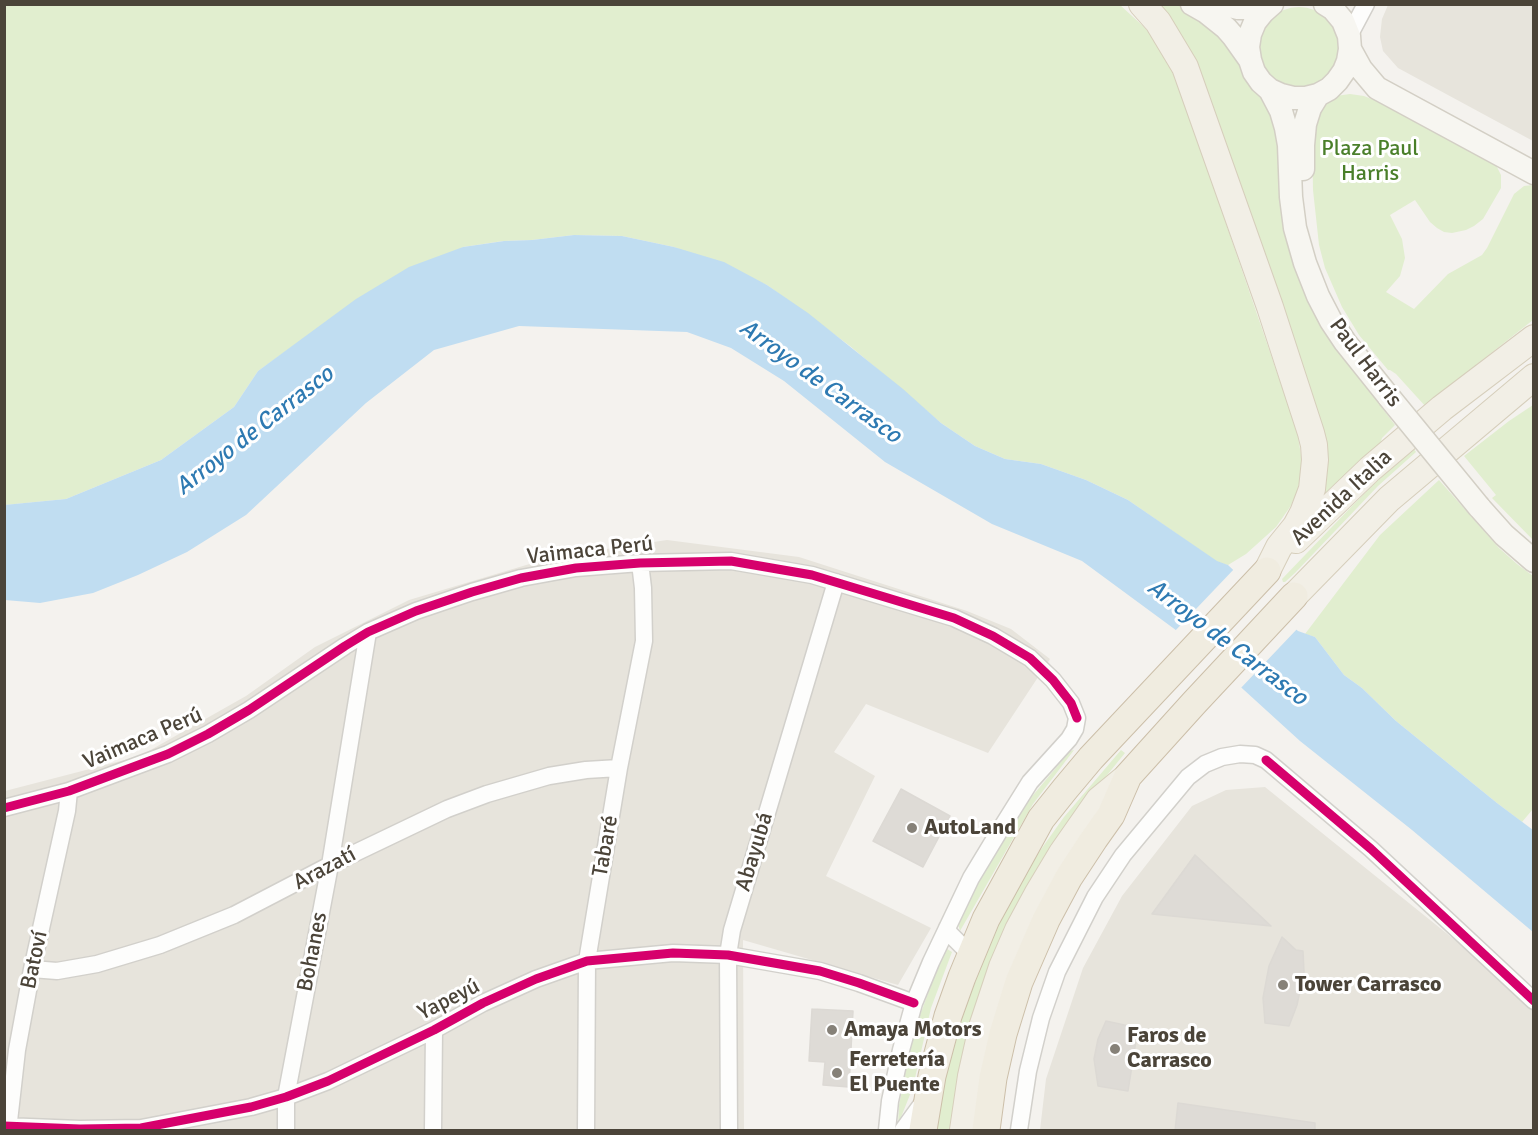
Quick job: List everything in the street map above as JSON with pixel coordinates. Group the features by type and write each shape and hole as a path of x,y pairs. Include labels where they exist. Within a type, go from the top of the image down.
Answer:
{"highway":[{"name":"Avenida Italia","path":"923,1131 928,1096 948,1016 971,955 986,918 1041,819 1091,758 1267,571"},
{"name":"Avenida Italia","path":"986,1131 993,1078 1019,982 1046,920 1069,877 1111,815 1128,776 1294,596"}],"main road":[{"path":"1142,4 1158,22 1185,67 1270,307 1314,445 1315,460 1310,495 1296,526 1279,547 1267,571"},
{"name":"Paul Harris","path":"1192,4 1206,12 1233,36 1250,60 1254,72 1270,90 1281,111 1289,145 1295,228 1305,263 1331,321 1345,342 1393,394 1481,501 1504,535 1533,561"},
{"path":"1223,4 1238,8 1254,8 1270,4"},
{"path":"1250,60 1248,47 1252,28 1270,4"},
{"path":"1330,6 1343,21 1349,43 1361,69 1377,88 1533,173"},
{"name":"Paul Harris","path":"1349,43 1348,61 1344,71 1310,108 1305,124 1303,145 1307,226 1314,258 1339,316 1393,394"},
{"path":"1270,90 1293,98 1306,98 1342,85 1377,88"},
{"name":"Avenida Italia","path":"1267,571 1370,469 1442,408 1533,338"},
{"name":"Avenida Italia","path":"1294,596 1389,498 1522,393 1533,377"},
{"name":"Paul Harris","path":"1481,501 1533,549"},
{"path":"963,1131 971,1076 989,1005 1018,930 1056,863 1099,800 1128,776"}],"street":[{"path":"1349,43 1366,4"},
{"name":"Vaimaca Perú","path":"4,808 69,791 168,754 249,711 368,632 416,611 521,578 576,568 640,563 731,561 812,575 954,618 993,636 1030,658 1053,680 1071,703 1077,718 1076,729 1030,782 971,878 947,928"},
{"name":"Tabaré","path":"586,1131 587,961 619,768 644,641 644,588 640,563"},
{"name":"Abayubá","path":"729,1131 728,955 732,930 836,582"},
{"name":"Bohanes","path":"286,1131 286,1097 330,865 368,632"},
{"path":"1019,1131 1024,1094 1041,1018 1057,972 1095,897 1123,855 1188,777 1205,764 1222,757 1240,754 1266,760 1371,849 1533,1001"},
{"name":"Arazatí","path":"32,969 57,971 97,964 160,945 234,915 436,814 487,794 549,776 619,768"},
{"name":"Batoví","path":"7,1128 17,1050 32,969 68,811 69,791"},
{"path":"947,928 971,955"},
{"path":"887,1131 890,1101 914,1003 947,928"},
{"name":"Yapeyú","path":"7,1128 141,1129 251,1107 286,1097 328,1081 536,979 587,961 673,953 728,955 820,971 914,1003"},
{"path":"434,1131 435,1030"},
{"path":"903,1131 928,1096"}],"shaded area":[{"path":"1388,5 1533,5 1533,141 1398,68 1383,51 1380,37 1382,19"},
{"path":"667,540 799,557 967,611 1011,629 1050,659 988,753 866,704 834,752 875,776 826,876 931,928 898,985 743,940 744,1130 5,1130 5,791 140,756 246,696 315,647 409,600 553,557"},
{"path":"1265,787 1533,1003 1533,1130 1040,1130 1046,1079 1083,968 1122,896 1192,806 1226,790"}],"green space":[{"path":"4,5 1120,5 1153,37 1165,57 1194,130 1297,431 1302,461 1298,491 1276,527 1246,554 1228,565 1217,562 1128,500 1086,480 1041,464 1005,459 975,446 941,423 850,346 767,285 674,247 622,236 574,235 463,247 292,347 258,371 234,407 161,460 66,499 5,505"},
{"path":"1152,5 1182,5 1213,22 1270,107 1278,122 1286,197 1369,385 1367,388 1395,425 1382,438 1379,448 1314,510 1321,473"},
{"path":"1299,7 1314,10 1327,19 1336,32 1339,47 1336,62 1327,75 1314,84 1299,87 1284,84 1271,75 1262,62 1259,47 1262,32 1271,19 1284,10"},
{"name":"Plaza Paul Harris","path":"1350,94 1374,100 1491,161 1501,175 1501,188 1483,219 1466,230 1452,233 1437,228 1415,200 1390,215 1402,239 1405,258 1400,276 1386,292 1414,309 1448,274 1482,255 1514,194 1524,186 1533,185 1533,320 1426,407 1396,374 1388,370 1359,335 1342,307 1325,268 1319,245 1313,190 1312,134 1321,111 1327,103 1336,96"},
{"path":"1533,405 1533,540 1492,498 1496,495 1464,456"},
{"path":"1414,449 1416,452 1378,486 1295,573 1283,582 1282,579 1353,505"},
{"path":"1439,480 1499,548 1533,576 1533,809 1522,822 1396,721 1362,688 1344,675 1315,637 1305,634 1380,535"},
{"path":"1074,750 1033,804 960,931 958,924 981,876 1029,800 1070,751"},
{"path":"1121,750 1125,753 1069,822 952,1130 932,1130 939,1089 976,966 1032,862 1064,817"},
{"path":"947,949 952,952 931,1008 913,1087 898,1125 899,1105 913,1034"}],"water":[{"name":"Arroyo de Carrasco","path":"574,235 622,236 674,247 724,262 767,285 808,313 903,389 941,423 975,446 1005,459 1041,464 1086,480 1128,500 1217,561 1228,565 1298,631 1315,637 1344,675 1362,688 1396,721 1533,830 1533,932 1412,830 1300,741 1188,639 1082,561 992,524 885,462 784,381 731,348 687,332 519,326 434,350 366,403 246,515 187,552 93,593 40,603 5,600 4,505 66,499 161,460 234,407 258,371 356,299 409,267 463,247"}],"pier":[{"path":"1235,568 1298,628 1239,690 1174,632"}],"building":[{"name":"AutoLand","path":"901,789 950,816 923,867 873,841"},
{"path":"1195,855 1271,926 1152,914"},
{"name":"Tower Carrasco","path":"1282,937 1296,950 1303,951 1304,972 1297,1005 1289,1026 1265,1023 1263,998 1269,966"},
{"path":"812,1009 853,1011 849,1087 823,1085 825,1062 809,1061"},
{"name":"Faros de Carrasco","path":"1106,1021 1138,1028 1128,1091 1098,1086 1094,1059 1098,1039"},
{"path":"1178,1103 1315,1123 1315,1131 1175,1131"}],"cycle path":[{"path":"4,808 69,791 168,754 249,710 368,632 416,611 521,578 576,568 640,563 731,561 812,575 954,618 993,636 1030,658 1053,680 1071,703 1077,718"},
{"path":"1266,760 1371,849 1534,1001"},
{"path":"4,1126 80,1129 141,1128 251,1107 328,1081 434,1030 483,1003 536,979 587,961 673,953 728,955 820,971 914,1003"}],"place":[{"name":"AutoLand","path":"912,828"},
{"name":"Tower Carrasco","path":"1283,985"},
{"name":"Amaya Motors","path":"832,1030"},
{"name":"Faros de Carrasco","path":"1115,1049"},
{"name":"Ferretería El Puente","path":"837,1073"}]}
